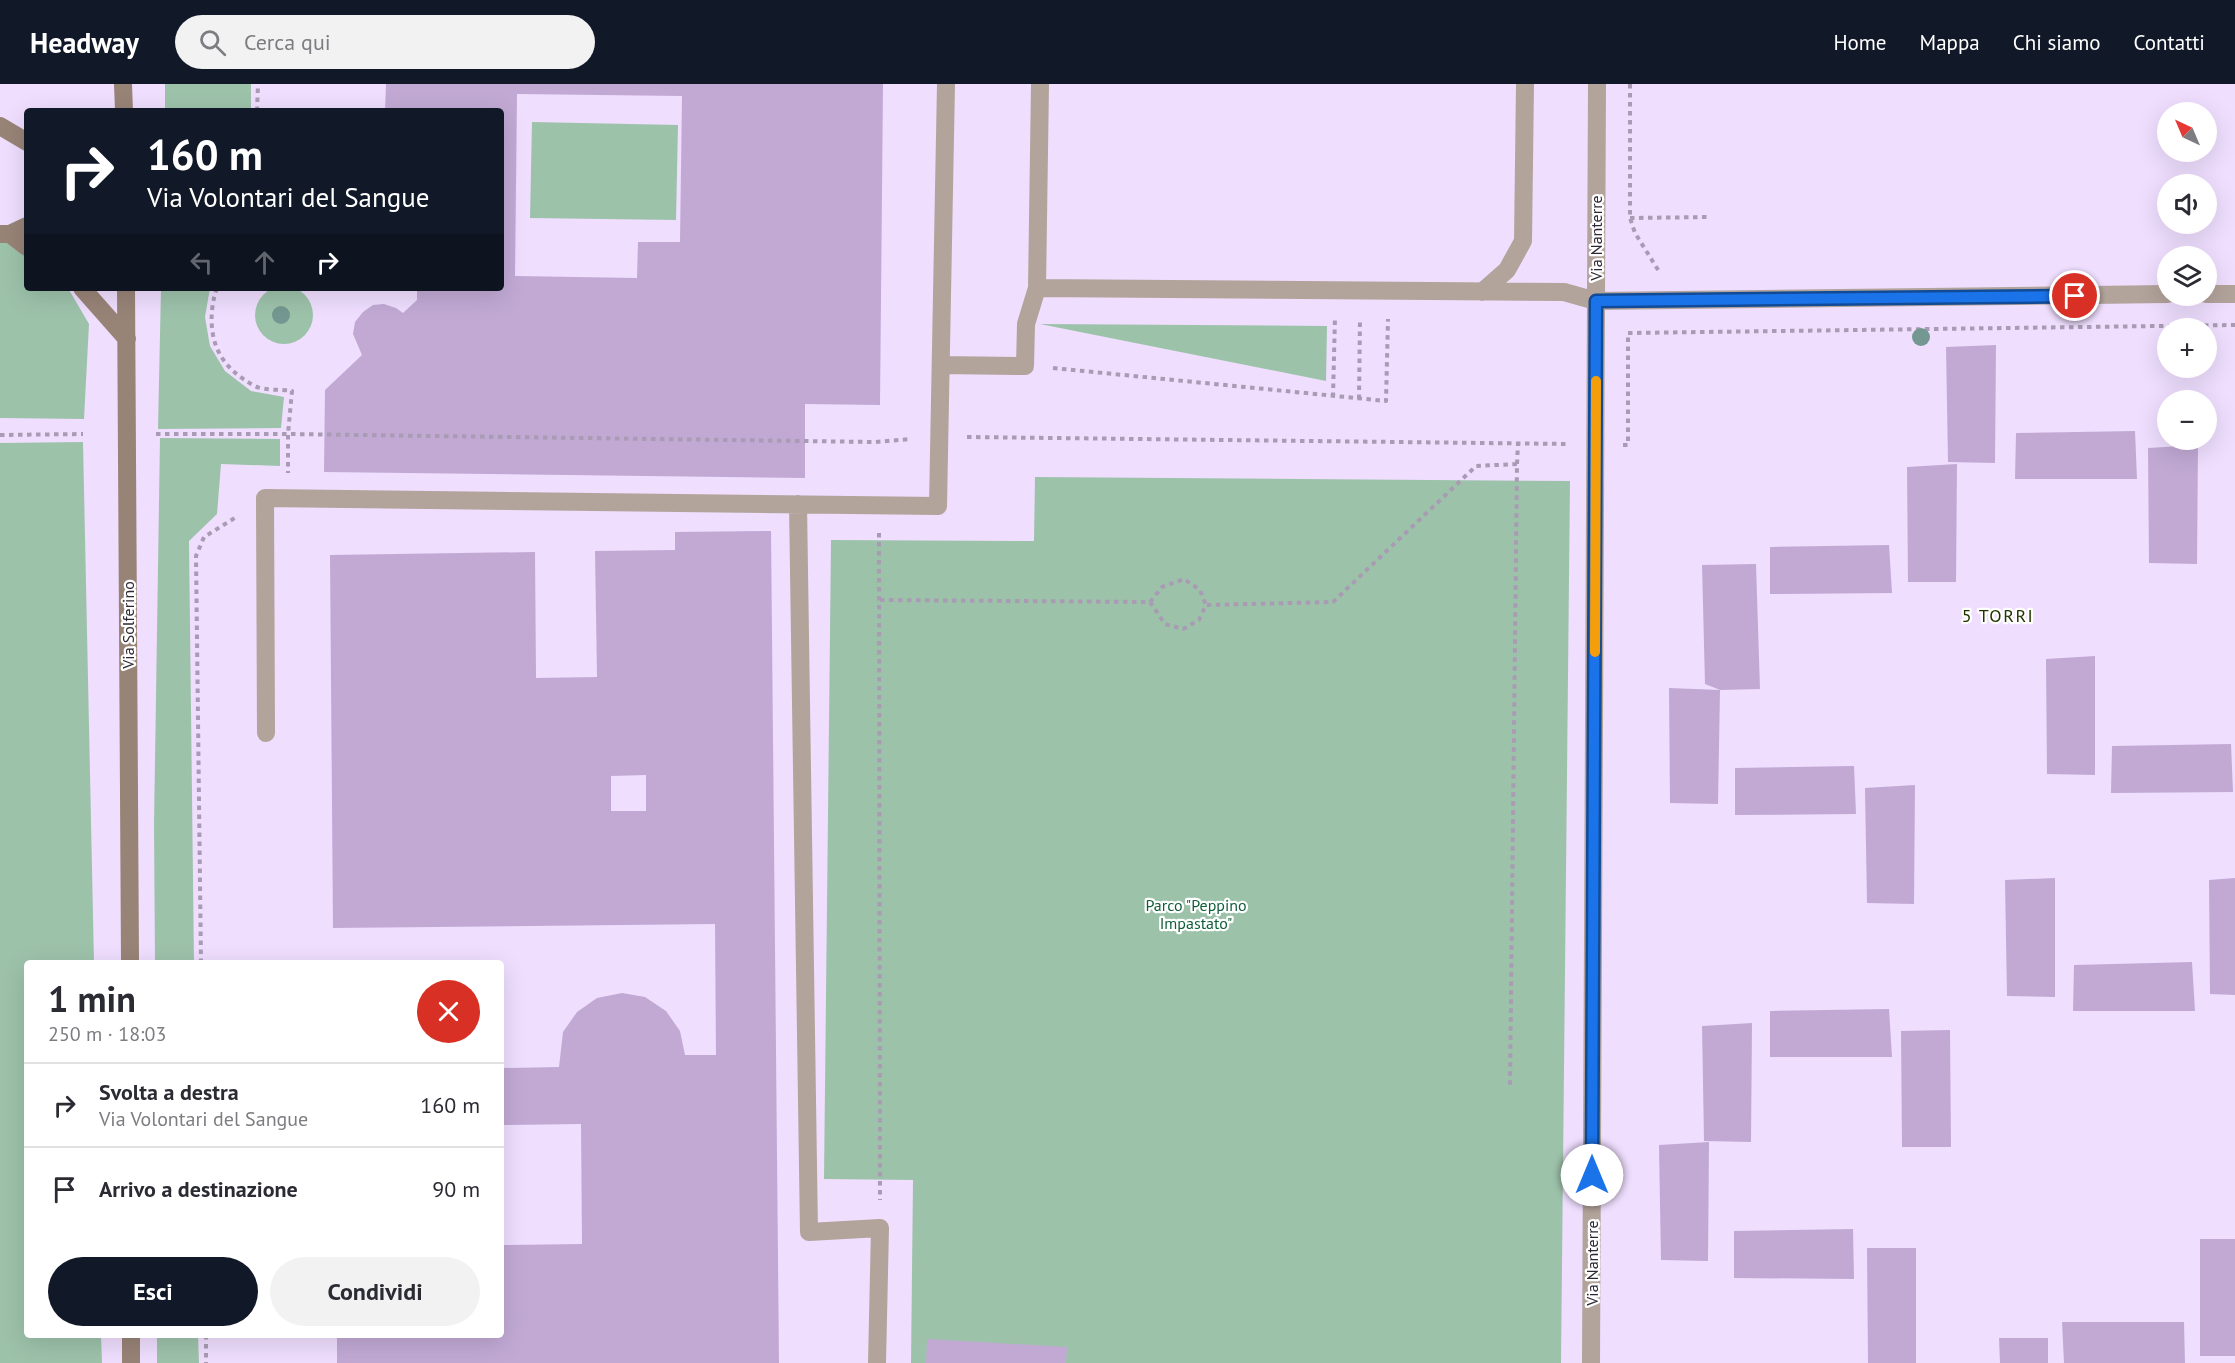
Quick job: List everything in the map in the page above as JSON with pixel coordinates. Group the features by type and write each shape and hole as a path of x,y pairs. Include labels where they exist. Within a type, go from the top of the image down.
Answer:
{"main road":[{"path":"123,84 124,108"},
{"path":"0,126 24,140"},
{"path":"5,234 24,227"},
{"path":"5,234 24,245"},
{"path":"85,291 127,339"},
{"name":"Via Solferino","path":"126,291 130,960"},
{"path":"131,1338 131,1363"}],"street":[{"path":"266,734 265,498 938,506 946,84"},
{"path":"941,365 1025,366 1026,324 1037,288 1040,84"},
{"path":"1482,292 1507,270 1522,241 1525,84"},
{"name":"Via Nanterre","path":"1591,1363 1597,84"},
{"path":"1037,288 1564,292 1596,301 2157,294"},
{"path":"2217,294 2235,294"},
{"path":"798,504 809,1232 880,1228 877,1363"}],"path":[{"path":"257,108 258,84"},
{"path":"1630,84 1630,218 1635,233 1660,271"},
{"path":"1630,218 1711,217"},
{"path":"1333,397 1335,290"},
{"path":"216,291 211,329 218,354 235,372 257,387 292,391 288,434 288,498"},
{"path":"1359,399 1361,291"},
{"path":"1025,366 1386,402 1388,291"},
{"path":"156,434 863,442 940,437 1628,445 1628,333 2235,326"},
{"path":"0,435 83,434"},
{"path":"1510,1087 1518,443"},
{"path":"1206,605 1333,602 1476,466 1517,464"},
{"path":"201,960 196,556 204,537 265,498"},
{"path":"879,505 880,1228"},
{"path":"1184,579 1200,590 1206,605 1199,620 1183,629 1165,624 1150,602 1162,587 1184,579"},
{"path":"880,600 1150,602"},
{"path":"206,1338 206,1363"}],"green space":[{"path":"165,84 251,84 251,108 165,108"},
{"path":"532,122 678,125 676,220 530,218"},
{"path":"8,239 24,251 24,291 70,291 89,324 84,419 0,418 0,240"},
{"path":"161,291 209,291 205,317 210,346 225,371 251,391 284,397 281,428 158,429"},
{"path":"268,291 300,291 308,299 312,309 311,326 295,342 284,344 273,342 257,326 255,315 257,304"},
{"path":"1040,324 1327,326 1326,381"},
{"path":"160,438 280,439 280,466 221,464 217,514 189,541 194,960 155,960 154,825"},
{"path":"83,442 94,960 24,960 24,1338 101,1338 102,1363 0,1363 0,443"},
{"name":"Parco \"Peppino Impastato\"","path":"1035,477 1570,481 1561,1363 911,1363 913,1180 824,1179 831,540 1034,541"},
{"path":"157,1338 198,1338 199,1363 157,1363"}],"building":[{"path":"386,84 883,84 880,405 805,404 805,478 324,472 325,390 362,355 353,334 355,322 373,305 384,304 403,313 417,300 417,291 504,291 504,108 385,108","holes":["517,94 682,96 680,242 638,242 637,278 515,276"]},
{"path":"1996,345 1995,463 1948,462 1946,347"},
{"path":"2135,431 2137,479 2015,479 2016,433"},
{"path":"2148,448 2198,450 2197,564 2149,563"},
{"path":"1957,464 1956,582 1908,582 1907,467"},
{"path":"771,531 779,1363 337,1363 337,1338 504,1338 504,1245 582,1244 581,1124 504,1125 504,1068 559,1067 563,1032 577,1012 597,998 622,993 645,997 666,1011 680,1031 685,1055 716,1055 715,924 333,928 330,555 535,552 536,678 597,677 595,551 675,550 675,532","holes":["646,775 646,811 611,811 611,776"]},
{"path":"1889,545 1892,593 1770,594 1770,547"},
{"path":"1756,564 1760,689 1720,690 1705,684 1702,565"},
{"path":"2095,656 2095,775 2047,774 2046,659"},
{"path":"1669,688 1720,690 1718,804 1670,803"},
{"path":"2231,744 2233,792 2111,793 2112,746"},
{"path":"1854,766 1856,814 1735,815 1735,768"},
{"path":"1915,785 1914,904 1867,903 1865,788"},
{"path":"2055,878 2055,997 2007,996 2005,880"},
{"path":"2235,878 2235,995 2210,994 2209,880"},
{"path":"2192,962 2195,1011 2073,1011 2074,965"},
{"path":"1889,1009 1892,1057 1770,1057 1770,1011"},
{"path":"1752,1023 1751,1142 1704,1141 1702,1026"},
{"path":"1950,1030 1951,1147 1902,1147 1901,1031"},
{"path":"1709,1142 1708,1261 1661,1260 1659,1145"},
{"path":"1853,1229 1854,1279 1734,1278 1734,1231"},
{"path":"2200,1239 2235,1239 2235,1356 2200,1356"},
{"path":"1867,1248 1916,1248 1916,1363 1868,1363"},
{"path":"2062,1322 2184,1322 2185,1363 2064,1363"},
{"path":"1999,1338 2048,1338 2048,1363 2000,1363"},
{"path":"927,1339 1067,1347 1066,1363 926,1363"}],"slow traffic":[{"path":"1595,652 1596,381"}],"district":[{"name":"5 TORRI","path":"1998,616"}],"route":[{"path":"1592,1175 1596,301 2075,296"}]}
